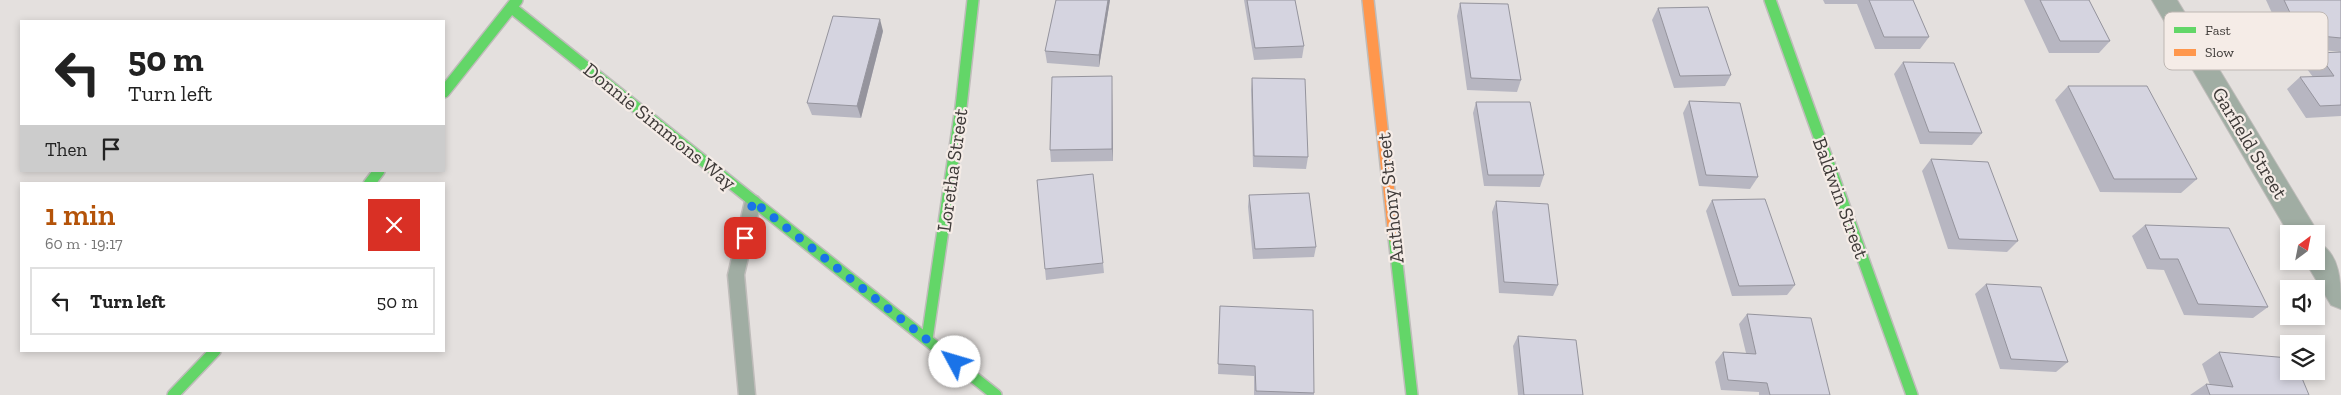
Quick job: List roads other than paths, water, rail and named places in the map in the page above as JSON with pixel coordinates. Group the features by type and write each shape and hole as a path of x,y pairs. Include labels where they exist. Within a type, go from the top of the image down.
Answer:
{"street":[{"name":"Loretha Street","path":"927,339 961,107 973,0"},
{"name":"Anthony Street","path":"1368,0 1412,395"},
{"name":"Baldwin Street","path":"1770,0 1912,395"},
{"name":"Garfield Street","path":"2164,0 2171,12"},
{"name":"Donnie Simmons Way","path":"515,4 753,201 996,395"},
{"path":"445,91 515,4"},
{"name":"Garfield Street","path":"2206,70 2299,225"},
{"path":"371,182 378,172"},
{"path":"2325,269 2341,296"},
{"path":"173,395 214,352"}],"lane":[{"path":"747,395 736,275 753,201"}]}
